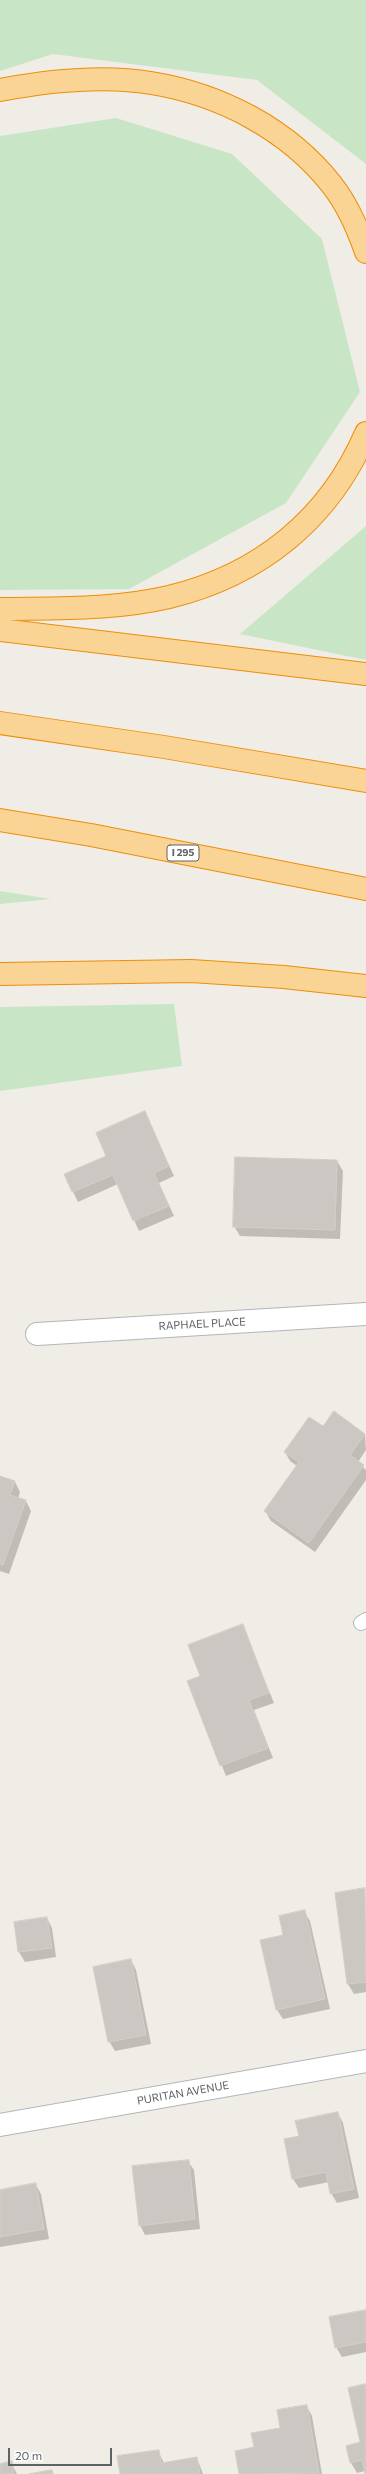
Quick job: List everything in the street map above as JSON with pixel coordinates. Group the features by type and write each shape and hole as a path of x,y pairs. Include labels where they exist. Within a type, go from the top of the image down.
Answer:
{"highway":[{"path":"0,90 83,80 118,81 177,88 210,98 271,129 312,164 332,185 348,212 366,252"},
{"path":"0,609 71,608 124,604 169,596 245,568 280,547 330,496 348,471 366,433"},
{"path":"0,630 366,674"},
{"path":"0,723 164,747 366,781"},
{"name":"I 295","path":"0,820 99,837 366,889"},
{"path":"0,974 191,971 284,977 366,986"}],"street":[{"name":"RAPHAEL PLACE","path":"38,1334 366,1314"},
{"name":"PURITAN AVENUE","path":"0,2125 366,2061"}],"green space":[{"path":"0,0 366,0 366,164 257,80 53,54 0,71"},
{"path":"116,118 232,154 322,239 360,392 286,503 129,589 0,590 0,136"},
{"path":"366,526 366,660 240,634"},
{"path":"0,891 51,899 0,904"},
{"path":"174,1004 182,1066 0,1091 0,1007"}],"building":[{"path":"145,1111 169,1166 154,1173 169,1206 133,1221 113,1175 72,1192 64,1174 106,1156 96,1133"},
{"path":"235,1157 337,1160 335,1230 233,1227"},
{"path":"334,1411 365,1434 350,1455 364,1465 309,1543 264,1511 299,1462 284,1452 309,1417 323,1426"},
{"path":"0,1476 15,1481 10,1495 26,1500 3,1565 0,1564"},
{"path":"243,1624 269,1693 249,1700 268,1748 220,1766 187,1681 200,1676 188,1645"},
{"path":"365,1888 366,1982 347,1984 335,1893"},
{"path":"305,1910 325,1999 276,2010 260,1940 283,1935 279,1916"},
{"path":"47,1917 52,1948 18,1952 14,1922"},
{"path":"131,1959 146,2035 108,2042 93,1967"},
{"path":"338,2112 354,2189 330,2194 326,2172 292,2179 284,2139 299,2136 295,2121"},
{"path":"189,2160 195,2219 139,2226 132,2166"},
{"path":"36,2183 44,2229 0,2237 0,2190"},
{"path":"366,2310 366,2342 335,2348 329,2317"},
{"path":"366,2384 365,2474 362,2460 350,2463 346,2446 360,2442 348,2388"},
{"path":"307,2405 319,2473 239,2474 235,2451 254,2447 251,2433 280,2428 277,2410"},
{"path":"159,2450 161,2463 197,2457 200,2474 120,2474 117,2456"},
{"path":"12,2461 14,2474 0,2474 0,2464"},
{"path":"52,2470 53,2474 29,2474"}]}
